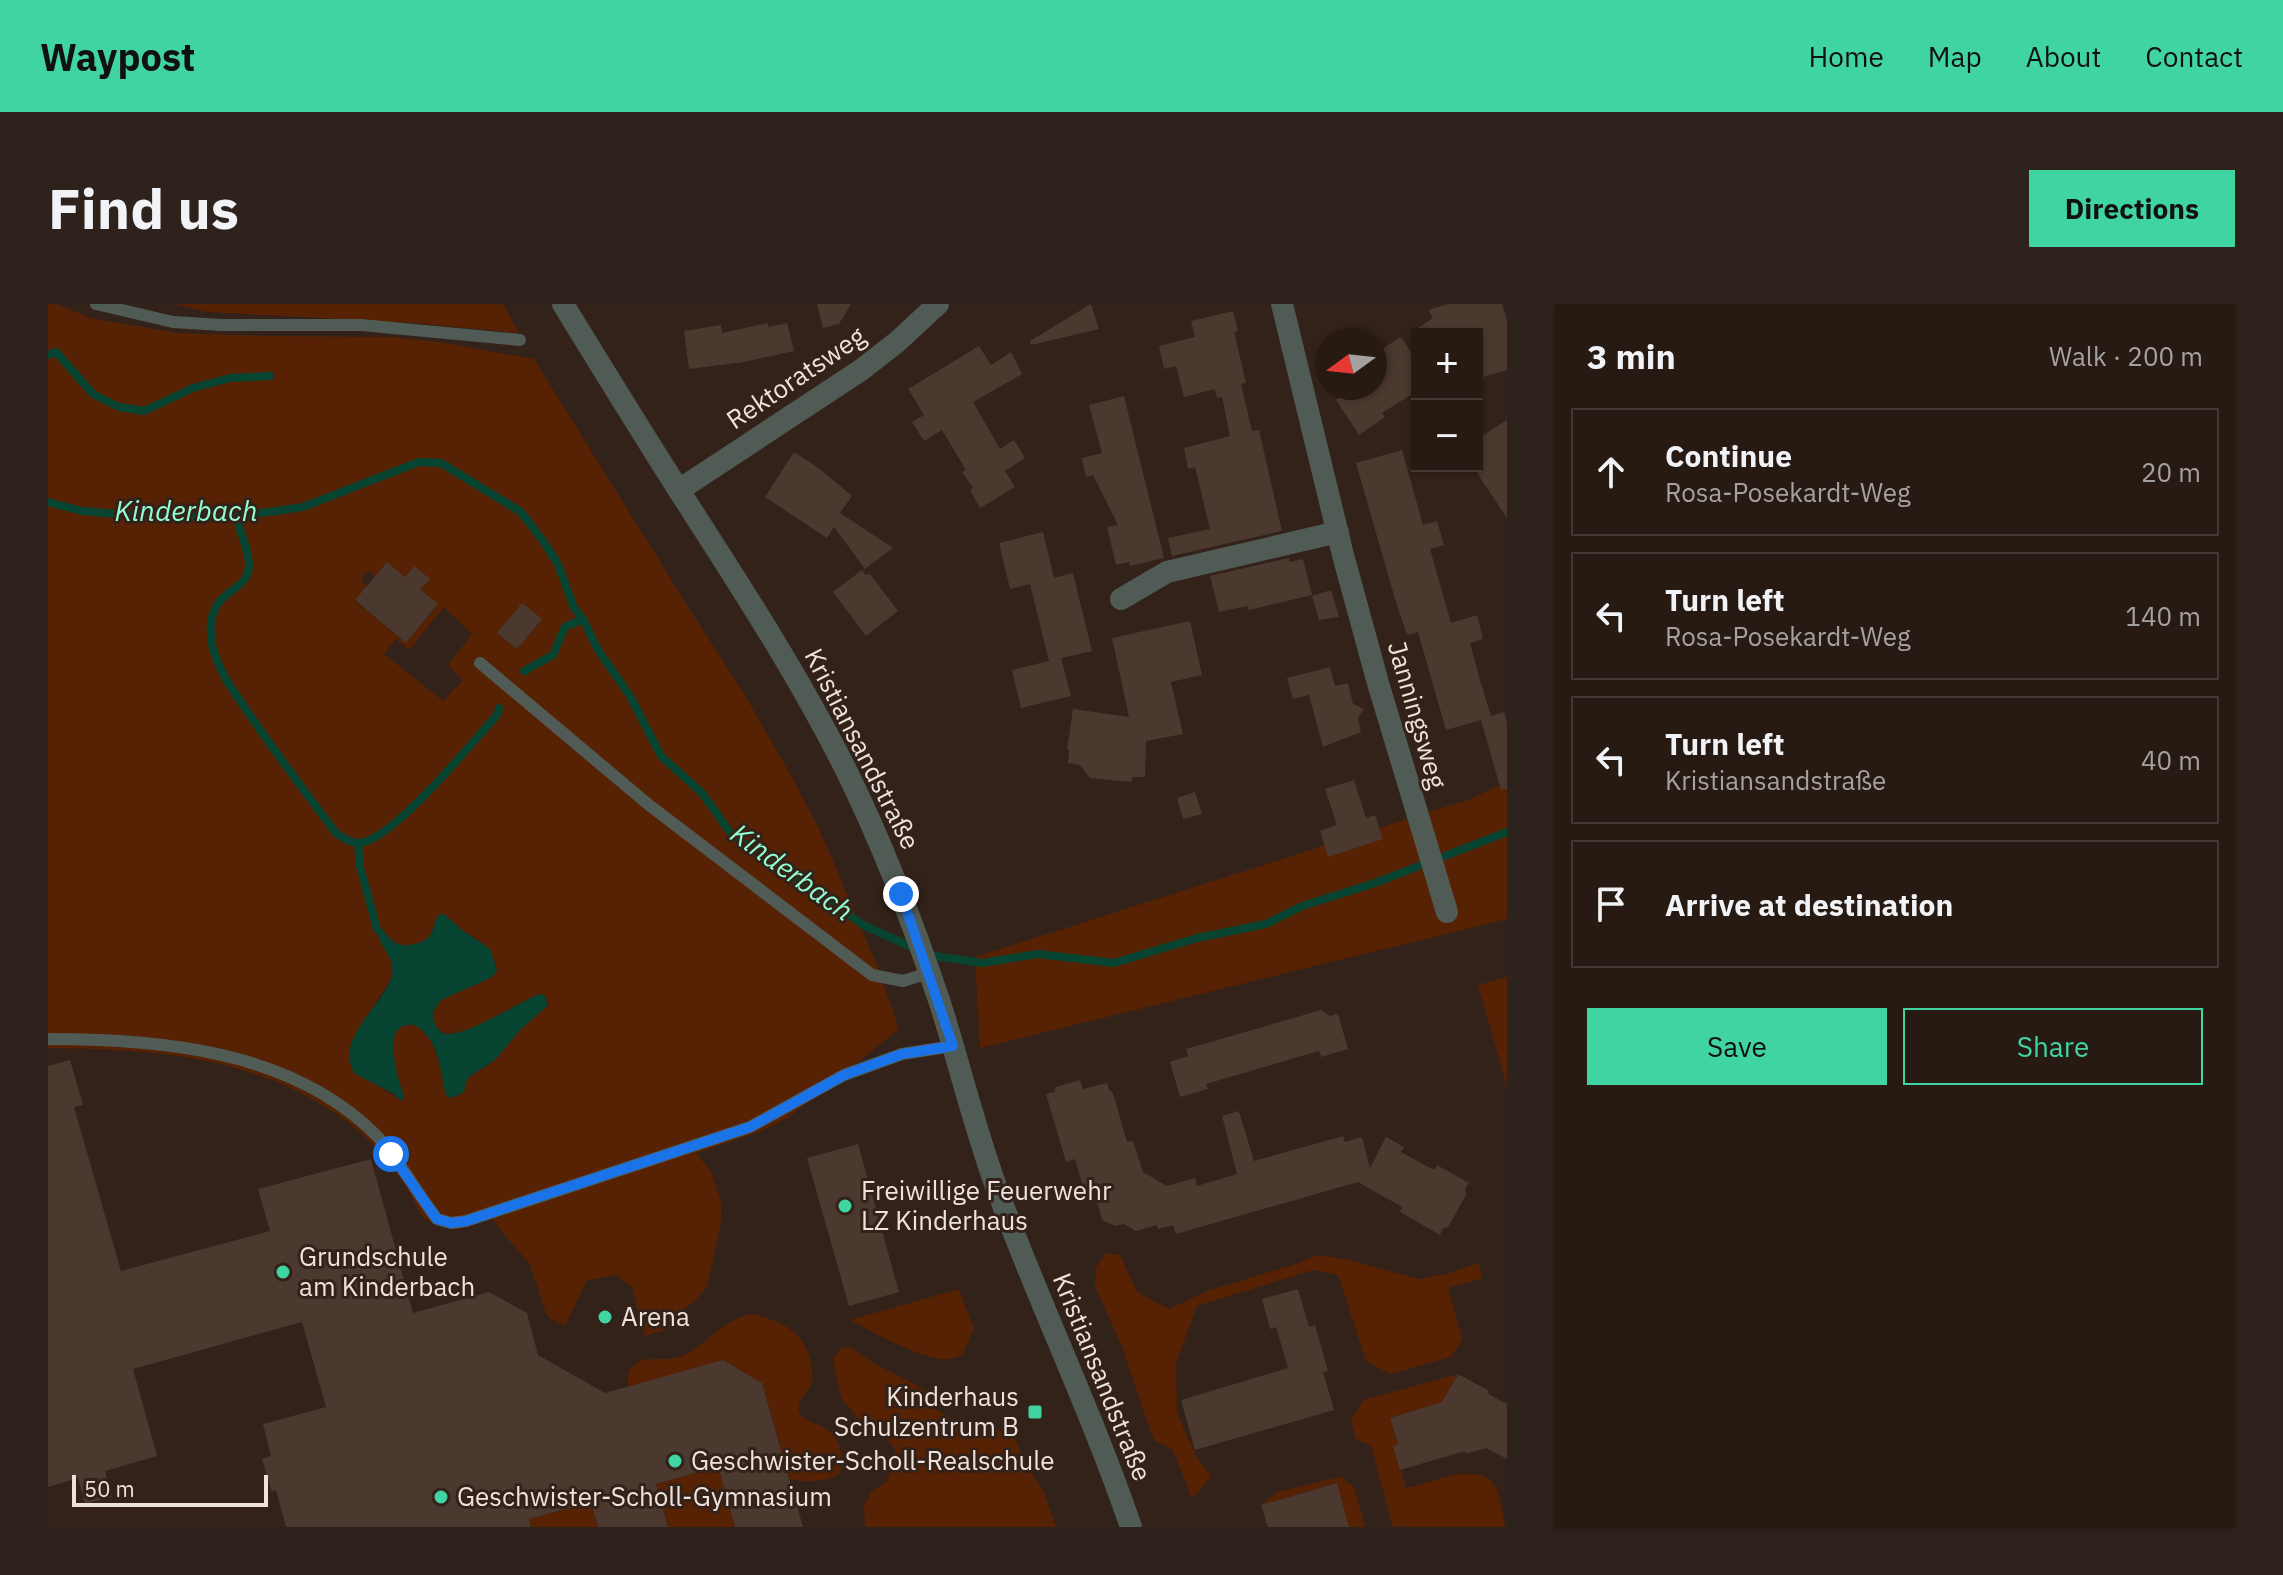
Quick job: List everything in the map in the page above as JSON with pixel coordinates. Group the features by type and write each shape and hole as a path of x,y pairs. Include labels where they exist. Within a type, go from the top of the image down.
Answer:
{"street":[{"name":"Kristiansandstraße","path":"563,304 813,705 874,829 911,923 998,1192 1106,1457 1131,1527"},
{"name":"Rektoratsweg","path":"679,490 861,370 938,304"},
{"name":"Janningsweg","path":"1282,304 1374,668 1447,912"},
{"path":"1121,599 1167,572 1338,532"}],"lane":[{"path":"96,304 173,322 361,325 520,340"},
{"path":"480,663 649,805 872,975 903,981 927,976"},
{"path":"48,1039 187,1047 263,1066 297,1080 326,1097 375,1134 411,1179 437,1219 451,1223 466,1221 750,1127 844,1075 902,1054 953,1046"}],"shaded area":[{"path":"48,304 56,304 90,318 177,333 391,337 534,359 743,692 794,781 839,875 876,963 899,1029 788,1118 759,1132 696,1153 711,1172 722,1204 707,1287 694,1302 670,1319 664,1330 645,1336 632,1287 616,1275 587,1280 565,1326 547,1316 530,1264 492,1218 456,1229 426,1220 393,1169 356,1128 297,1091 237,1068 207,1061 144,1052 48,1048","holes":["387,562 405,577 414,566 429,579 420,589 438,605 406,643 355,601 367,586 361,579 368,571 375,576","444,607 472,634 448,665 463,680 443,701 384,654 396,639 409,650","541,620 517,649 498,633","434,922 474,937 489,950 497,970 484,982 450,995 436,1005 433,1019 442,1031 465,1031 532,998 546,996 548,1003 490,1064 471,1076 460,1094 454,1097 448,1097 438,1057 429,1040 415,1025 403,1026 396,1031 393,1040 403,1101 377,1086 349,1052 357,1032 392,977 391,960 377,935 383,930 397,943 413,946 427,939"]},
{"path":"173,304 503,304 519,333 414,323 207,312"},
{"path":"1507,782 1507,919 980,1048 975,957 1470,799"},
{"path":"444,914 490,949 497,970 492,977 441,1000 433,1012 441,1032 452,1034 463,1031 539,994 546,996 547,1006 521,1029 496,1059 470,1076 464,1092 450,1098 446,1095 438,1056 430,1039 415,1025 404,1026 397,1031 393,1052 404,1097 401,1101 393,1093 355,1074 350,1060 350,1047 355,1034 381,998 392,975 393,968 377,929 381,928 399,944 417,944 429,936 438,915"},
{"path":"1507,977 1507,1087 1478,985"},
{"path":"1106,1253 1120,1255 1137,1292 1169,1309 1207,1291 1318,1255 1419,1279 1479,1263 1482,1278 1448,1288 1462,1339 1451,1357 1390,1374 1366,1361 1338,1275 1313,1270 1197,1306 1176,1363 1177,1413 1196,1456 1211,1477 1192,1499 1173,1450 1154,1440 1121,1345 1095,1286 1096,1268"},
{"path":"959,1289 974,1329 962,1354 950,1359 905,1348 850,1320"},
{"path":"752,1314 789,1328 807,1350 812,1381 801,1401 799,1412 802,1417 826,1429 837,1441 842,1454 841,1470 829,1479 790,1479 762,1383 723,1360 628,1387 630,1371 641,1361 680,1357 730,1322"},
{"path":"845,1347 924,1389 928,1405 972,1430 988,1425 1014,1437 1027,1466 1043,1490 1056,1527 865,1527 864,1507 871,1492 887,1481 895,1449 874,1424 859,1419 841,1398 833,1359"},
{"path":"1458,1374 1440,1406 1390,1418 1406,1488 1456,1475 1481,1475 1490,1480 1497,1490 1505,1527 1393,1527 1371,1446 1356,1439 1351,1421 1363,1400"},
{"path":"718,1466 735,1527 668,1527 656,1484"},
{"path":"1340,1477 1354,1487 1365,1527 1349,1527 1336,1483 1261,1505 1277,1492"},
{"path":"591,1502 598,1527 531,1527 529,1519"}],"building":[{"path":"817,304 851,304 839,324 823,328"},
{"path":"1091,304 1099,329 1031,345 1030,341"},
{"path":"1448,304 1502,304 1507,320 1507,370 1483,377 1483,328 1418,328 1433,318 1428,310"},
{"path":"1233,311 1238,331 1234,332 1246,383 1241,384 1252,431 1259,430 1282,531 1172,556 1168,538 1210,529 1195,467 1188,469 1184,448 1230,436 1222,397 1217,398 1215,389 1184,397 1176,366 1164,369 1159,346 1195,337 1191,321"},
{"path":"768,323 768,327 787,323 794,351 689,369 684,331 721,325 722,333"},
{"path":"1402,338 1411,352 1411,395 1382,413 1385,417 1359,435 1336,400 1387,400 1387,346"},
{"path":"979,346 991,365 1011,352 1022,374 973,402 1000,449 1014,440 1025,458 1005,471 1015,487 980,508 970,490 973,488 962,472 966,470 942,430 924,441 912,422 924,415 908,389"},
{"path":"1124,396 1164,558 1130,566 1129,562 1116,565 1107,527 1118,525 1093,475 1086,477 1082,458 1102,453 1089,405"},
{"path":"1507,420 1507,518 1477,473 1483,472 1483,435"},
{"path":"1402,450 1423,525 1437,521 1444,545 1430,549 1451,623 1477,615 1483,639 1470,643 1491,716 1504,712 1507,723 1507,789 1501,790 1481,720 1446,730 1418,632 1407,635 1395,599 1356,463"},
{"path":"794,452 852,496 840,513 893,548 865,569 834,527 827,538 765,497"},
{"path":"1043,532 1054,578 1073,573 1092,651 1049,661 1030,584 1010,589 999,543"},
{"path":"1289,558 1290,562 1303,559 1312,595 1249,610 1247,606 1219,612 1210,576"},
{"path":"387,562 405,577 414,566 430,579 420,589 438,604 406,643 355,600"},
{"path":"862,570 865,575 870,574 898,611 866,636 833,592"},
{"path":"1331,590 1339,617 1319,620 1312,596"},
{"path":"522,603 542,619 517,649 497,633"},
{"path":"1190,621 1202,675 1171,682 1183,734 1146,741 1145,777 1132,777 1132,782 1090,778 1080,765 1068,763 1073,709 1129,717 1112,638"},
{"path":"1061,658 1071,696 1021,708 1012,670"},
{"path":"1330,667 1335,686 1348,683 1353,704 1364,709 1358,718 1361,732 1323,747 1309,695 1293,699 1287,678"},
{"path":"1354,780 1366,818 1375,815 1383,839 1328,857 1320,831 1337,825 1325,789"},
{"path":"1195,792 1202,814 1183,819 1177,798"},
{"path":"1321,1010 1330,1016 1338,1014 1348,1049 1321,1057 1319,1051 1206,1084 1208,1089 1180,1097 1170,1062 1188,1056 1186,1049"},
{"path":"70,1060 83,1105 74,1107 121,1271 270,1231 258,1189 371,1159 413,1313 489,1292 527,1313 538,1355 605,1393 723,1360 762,1383 803,1527 735,1527 718,1466 656,1484 668,1527 598,1527 591,1502 529,1519 531,1527 286,1527 276,1490 272,1492 262,1459 271,1456 263,1424 326,1407 302,1322 133,1369 157,1456 105,1471 112,1497 85,1504 78,1478 48,1487 48,1066"},
{"path":"1080,1080 1083,1089 1107,1083 1113,1093 1127,1142 1133,1141 1143,1172 1167,1186 1195,1178 1197,1186 1237,1174 1222,1116 1239,1111 1254,1161 1343,1136 1345,1142 1362,1137 1370,1168 1386,1137 1404,1147 1401,1152 1434,1170 1437,1165 1469,1183 1465,1189 1466,1195 1440,1235 1400,1212 1402,1207 1358,1182 1176,1234 1173,1225 1158,1229 1157,1225 1136,1231 1124,1224 1115,1226 1102,1220 1093,1187 1084,1190 1075,1159 1066,1162 1046,1094 1054,1092 1056,1087"},
{"path":"858,1144 899,1292 849,1306 807,1158"},
{"path":"1298,1289 1309,1327 1315,1325 1328,1371 1323,1372 1334,1410 1195,1450 1181,1400 1288,1368 1276,1327 1270,1329 1262,1299"},
{"path":"1458,1374 1507,1404 1507,1459 1486,1448 1400,1470 1393,1446 1398,1444 1390,1418 1442,1402"},
{"path":"1337,1483 1349,1527 1268,1527 1261,1505"}],"waterway":[{"path":"48,355 56,352 93,394 119,407 144,411 193,388 230,378 270,376"},
{"name":"Kinderbach","path":"48,502 82,511 140,516 233,517 303,507 419,462 441,463 521,512 558,564 574,608 630,696 661,756 702,793 732,835 865,926 916,949"},
{"path":"236,517 249,565 243,581 218,603 213,612 211,629 214,651 233,691 336,833 359,843 374,838 391,826 451,767 497,715 499,708"},
{"path":"524,671 553,655 565,627 583,619"},
{"name":"Kinderbach","path":"928,955 982,963 1038,954 1114,963 1197,938 1266,924 1302,906 1375,883 1507,832"},
{"path":"358,843 360,867 377,929"}],"place":[{"name":"Freiwillige Feuerwehr LZ Kinderhaus","path":"845,1206"},
{"name":"Grundschule am Kinderbach","path":"283,1272"},
{"name":"Arena","path":"605,1317"},
{"name":"Kinderhaus Schulzentrum B","path":"1035,1412"},
{"name":"Geschwister-Scholl-Realschule","path":"675,1461"},
{"name":"Geschwister-Scholl-Gymnasium","path":"441,1497"}],"route":[{"path":"391,1154 437,1219 451,1223 466,1221 750,1127 844,1075 902,1054 953,1046 901,894"}]}
